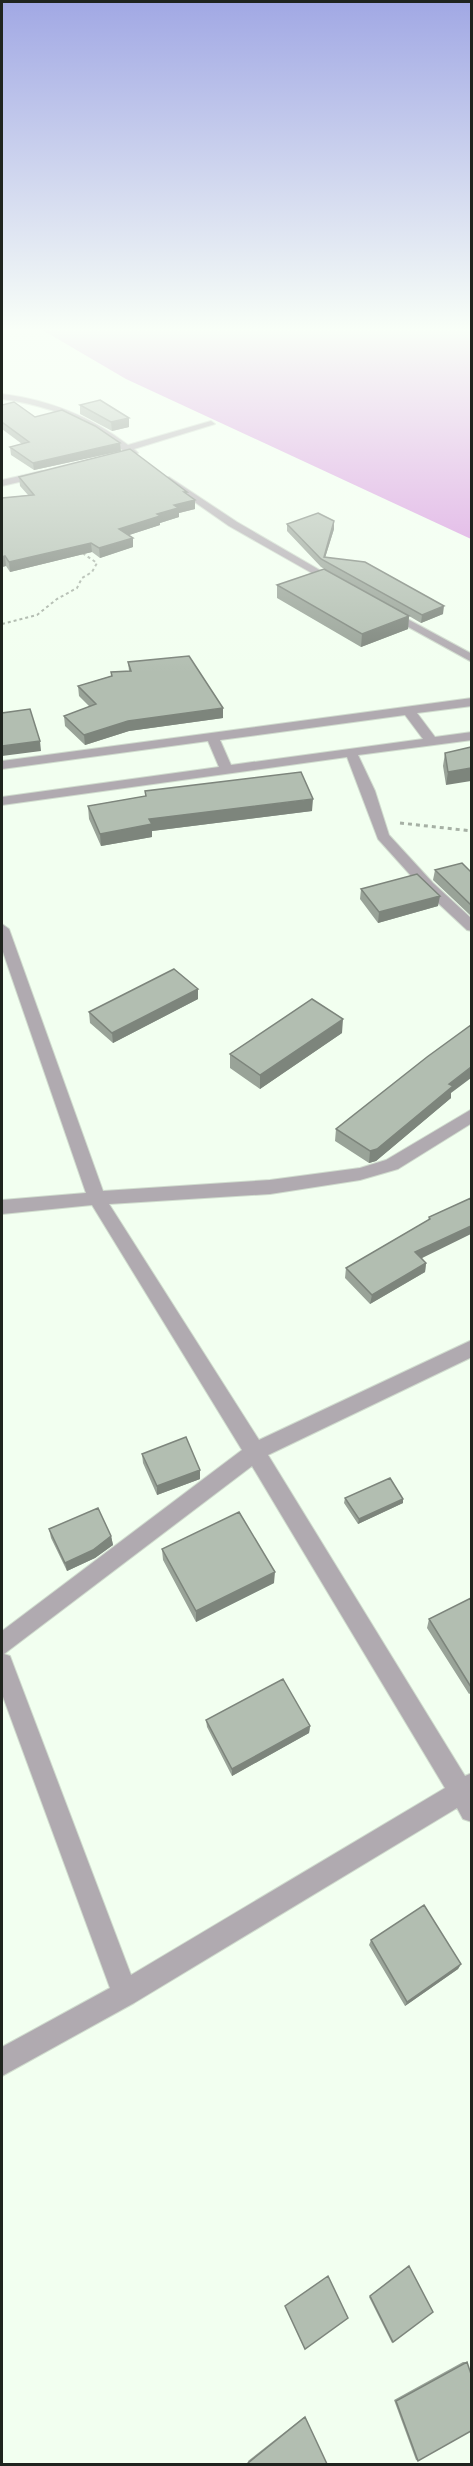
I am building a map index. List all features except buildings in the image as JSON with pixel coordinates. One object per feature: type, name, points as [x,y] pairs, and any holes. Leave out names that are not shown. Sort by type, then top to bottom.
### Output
[{"type":"street","points":[[118,443],[131,454],[160,443]]},
{"type":"street","points":[[2,483],[56,470]]},
{"type":"street","points":[[157,471],[233,524],[345,588]]},
{"type":"street","points":[[376,605],[471,659]]},
{"type":"street","points":[[2,765],[471,702]]},
{"type":"street","points":[[408,710],[432,742]]},
{"type":"street","points":[[2,801],[471,736]]},
{"type":"street","points":[[213,738],[227,771]]},
{"type":"street","points":[[351,753],[368,791],[383,836],[428,886],[471,927]]},
{"type":"street","points":[[2,929],[96,1197],[468,1796],[125,1994],[2,2061]]},
{"type":"street","points":[[2,1206],[96,1197],[270,1187],[360,1174],[392,1166],[471,1115]]},
{"type":"street","points":[[2,1644],[255,1452],[471,1348]]},
{"type":"street","points":[[2,1664],[125,1994]]},
{"type":"path","points":[[2,624],[37,615],[57,599],[77,588],[82,578],[92,572],[97,562],[77,549]]},
{"type":"path","points":[[378,822],[471,831]]},
{"type":"shaded area","points":[[264,443],[471,443],[471,539]]}]
